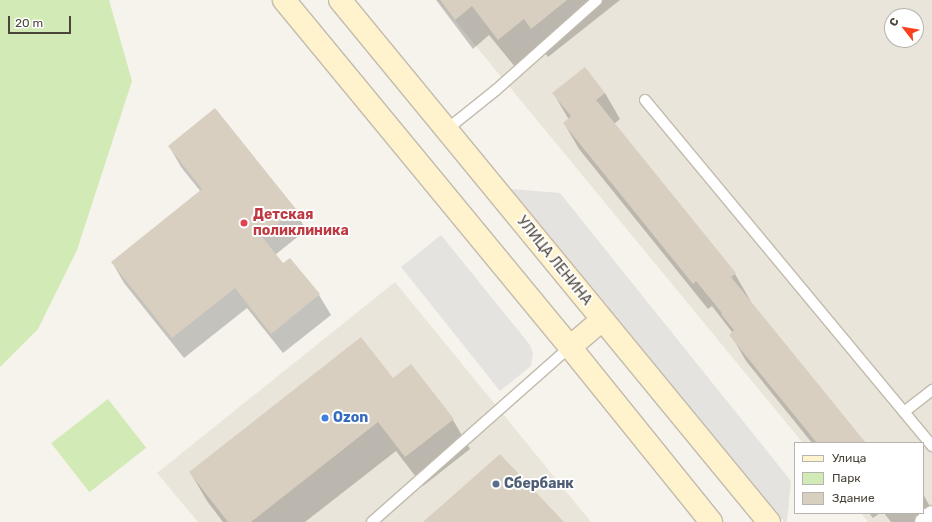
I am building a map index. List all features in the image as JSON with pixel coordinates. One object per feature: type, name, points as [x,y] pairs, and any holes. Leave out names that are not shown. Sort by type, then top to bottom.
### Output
[{"type":"main road","points":[[284,0],[570,347],[711,522]]},
{"type":"main road","name":"УЛИЦА ЛЕНИНА","points":[[340,0],[769,522]]},
{"type":"main road","points":[[570,347],[602,320]]},
{"type":"street","points":[[924,522],[932,516]]},
{"type":"lane","points":[[446,130],[496,90],[597,0]]},
{"type":"lane","points":[[645,100],[932,446]]},
{"type":"lane","points":[[372,522],[570,347]]},
{"type":"lane","points":[[904,412],[932,390]]},
{"type":"shaded area","points":[[438,0],[932,0],[932,522],[868,522],[862,514],[924,514],[924,442],[802,442]]},
{"type":"shaded area","points":[[511,189],[560,193],[791,481],[787,522],[784,522]]},
{"type":"shaded area","points":[[441,235],[530,345],[533,353],[531,366],[500,391],[401,267]]},
{"type":"shaded area","points":[[395,282],[591,522],[198,522],[157,473]]},
{"type":"green space","points":[[0,0],[109,0],[132,81],[77,250],[38,329],[0,367]]},
{"type":"green space","points":[[108,399],[146,448],[89,492],[51,443]]},
{"type":"building","points":[[440,0],[567,0],[531,29],[524,19],[498,40],[472,6],[455,20]]},
{"type":"building","points":[[585,67],[605,93],[596,100],[736,273],[731,277],[865,442],[816,442],[729,335],[734,330],[721,314],[722,313],[696,281],[693,284],[563,123],[571,116],[552,93]]},
{"type":"building","points":[[215,108],[296,209],[262,237],[283,263],[290,258],[320,294],[271,334],[235,288],[172,338],[111,262],[202,189],[168,146]]},
{"type":"building","points":[[361,337],[393,378],[411,364],[454,419],[405,457],[378,422],[251,522],[228,522],[189,472]]},
{"type":"building","points":[[500,454],[564,522],[423,522]]},
{"type":"place","name":"Детская поликлиника","points":[[244,223]]},
{"type":"place","name":"Ozon","points":[[325,418]]},
{"type":"place","name":"Сбербанк","points":[[496,484]]}]
